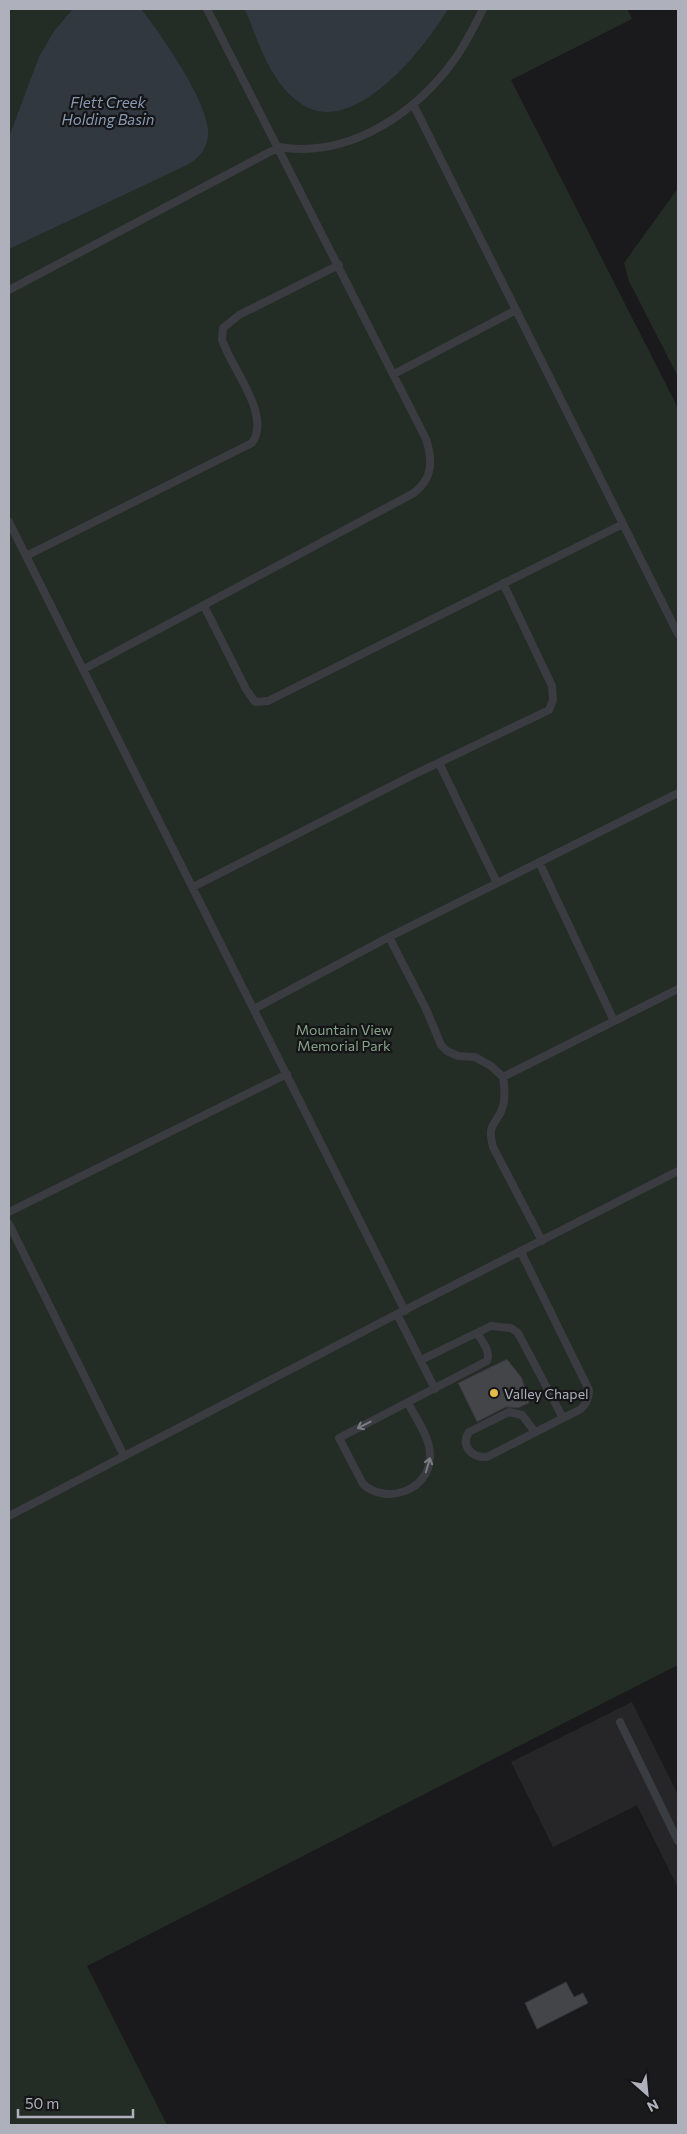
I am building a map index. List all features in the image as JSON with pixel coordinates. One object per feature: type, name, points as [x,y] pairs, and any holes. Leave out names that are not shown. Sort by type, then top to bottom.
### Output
[{"type":"lane","points":[[84,669],[398,503],[421,488],[430,472],[430,452],[426,439],[279,147],[207,9]]},
{"type":"lane","points":[[9,290],[279,147],[304,150],[333,146],[377,128],[413,104],[439,78],[457,55],[483,9]]},
{"type":"lane","points":[[413,104],[678,634]]},
{"type":"lane","points":[[26,556],[252,443],[258,432],[256,416],[250,397],[222,340],[223,328],[239,316],[339,266]]},
{"type":"lane","points":[[394,374],[516,310]]},
{"type":"lane","points":[[9,522],[287,1074],[401,1312],[435,1388]]},
{"type":"lane","points":[[204,606],[254,702],[268,701],[623,524]]},
{"type":"lane","points":[[194,887],[439,763],[549,710],[553,700],[552,686],[503,583]]},
{"type":"lane","points":[[439,763],[497,883]]},
{"type":"lane","points":[[254,1009],[389,937],[678,792]]},
{"type":"lane","points":[[538,862],[614,1020]]},
{"type":"lane","points":[[389,937],[426,1010],[441,1045],[446,1051],[458,1056],[475,1057],[491,1066],[503,1077],[504,1106],[492,1126],[490,1135],[493,1147],[542,1241]]},
{"type":"lane","points":[[503,1077],[678,988]]},
{"type":"lane","points":[[9,1212],[287,1074]]},
{"type":"lane","points":[[9,1516],[401,1312],[678,1172]]},
{"type":"lane","points":[[9,1224],[124,1456]]},
{"type":"lane","points":[[521,1252],[589,1390],[587,1403],[581,1409],[487,1457],[479,1458],[473,1455],[466,1444],[465,1438],[469,1432],[509,1412],[522,1415],[535,1432]]},
{"type":"lane","points":[[422,1360],[491,1326],[511,1328],[518,1333],[563,1418]]},
{"type":"lane","points":[[408,1403],[429,1448],[429,1466],[421,1480],[410,1489],[392,1495],[383,1495],[368,1489],[363,1484],[339,1438],[487,1361],[489,1356],[478,1333]]},
{"type":"lane","points":[[620,1722],[678,1841]]},
{"type":"shaded area","points":[[632,1702],[678,1795],[678,1888],[637,1805],[553,1847],[511,1762]]},
{"type":"green space","name":"Mountain View Memorial Park","points":[[9,9],[627,9],[632,19],[511,80],[678,408],[678,1665],[87,1966],[167,2125],[9,2125]]},
{"type":"green space","points":[[678,188],[678,377],[629,281],[624,263]]},
{"type":"water","name":"Flett Creek Holding Basin","points":[[73,9],[141,9],[181,67],[200,102],[208,130],[207,141],[200,155],[187,165],[9,249],[9,137],[39,57],[54,31]]},
{"type":"water","points":[[245,9],[448,9],[405,66],[385,85],[364,100],[342,110],[320,111],[300,103],[281,84],[266,60]]},
{"type":"building","name":"Valley Chapel","points":[[507,1359],[522,1378],[529,1403],[518,1408],[506,1407],[477,1422],[458,1383]]},
{"type":"building","points":[[566,1982],[574,1997],[583,1993],[588,2003],[537,2029],[525,2003]]},
{"type":"place","name":"Valley Chapel","points":[[494,1393]]}]
